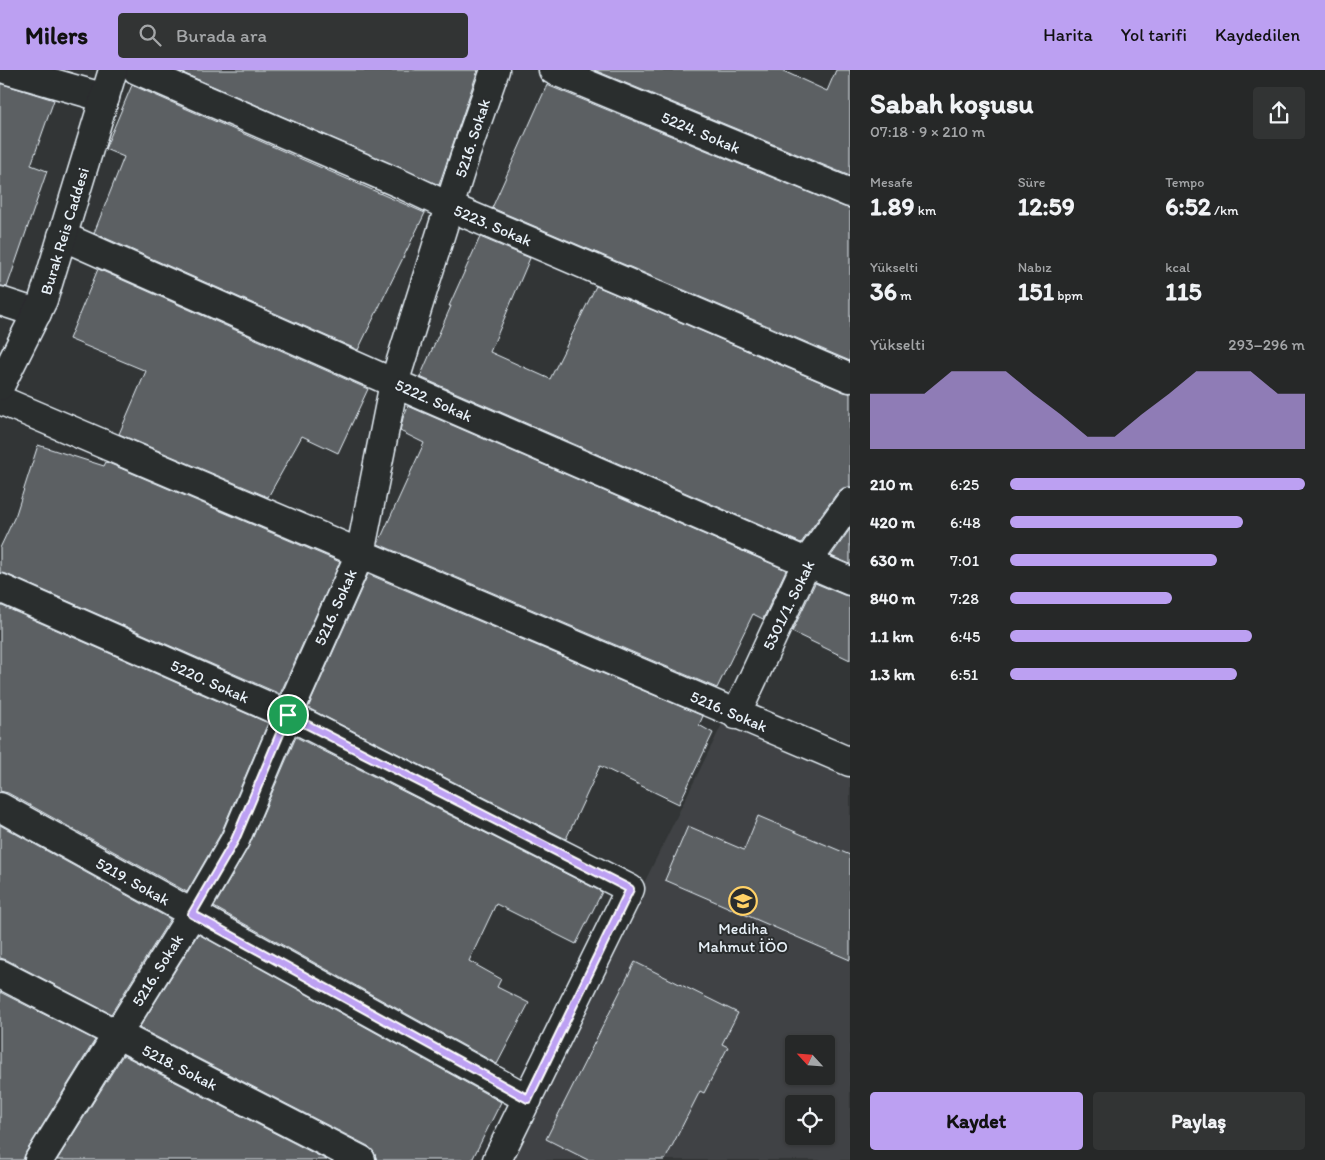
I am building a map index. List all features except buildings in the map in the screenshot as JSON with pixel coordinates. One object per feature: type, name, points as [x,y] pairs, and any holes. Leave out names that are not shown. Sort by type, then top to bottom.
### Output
[{"type":"street","points":[[8,70],[105,98]]},
{"type":"street","name":"Burak Reis Caddesi","points":[[0,386],[43,300],[113,70]]},
{"type":"street","name":"5223. Sokak","points":[[137,70],[450,207],[850,378]]},
{"type":"street","name":"5216. Sokak","points":[[39,1160],[192,914],[235,840],[360,554],[394,383],[495,70]]},
{"type":"street","name":"5224. Sokak","points":[[553,70],[850,193]]},
{"type":"street","name":"5222. Sokak","points":[[62,236],[394,383],[807,562]]},
{"type":"street","points":[[0,301],[36,313]]},
{"type":"street","name":"5216. Sokak","points":[[0,400],[850,762]]},
{"type":"street","name":"5301/1. Sokak","points":[[736,715],[807,562],[850,502]]},
{"type":"street","points":[[807,562],[850,581]]},
{"type":"street","name":"5220. Sokak","points":[[0,588],[288,715],[630,889],[528,1099]]},
{"type":"street","name":"5219. Sokak","points":[[0,808],[528,1099]]},
{"type":"street","name":"5218. Sokak","points":[[0,974],[360,1160]]},
{"type":"street","points":[[497,1160],[528,1099]]},
{"type":"shaded area","name":"Mediha Mahmut İÖO","points":[[731,706],[850,759],[850,1160],[508,1160]]},
{"type":"place","name":"Mediha Mahmut İÖO","points":[[743,901]]},
{"type":"route","points":[[288,715],[630,889],[528,1099],[192,914],[235,840],[288,715]]}]
